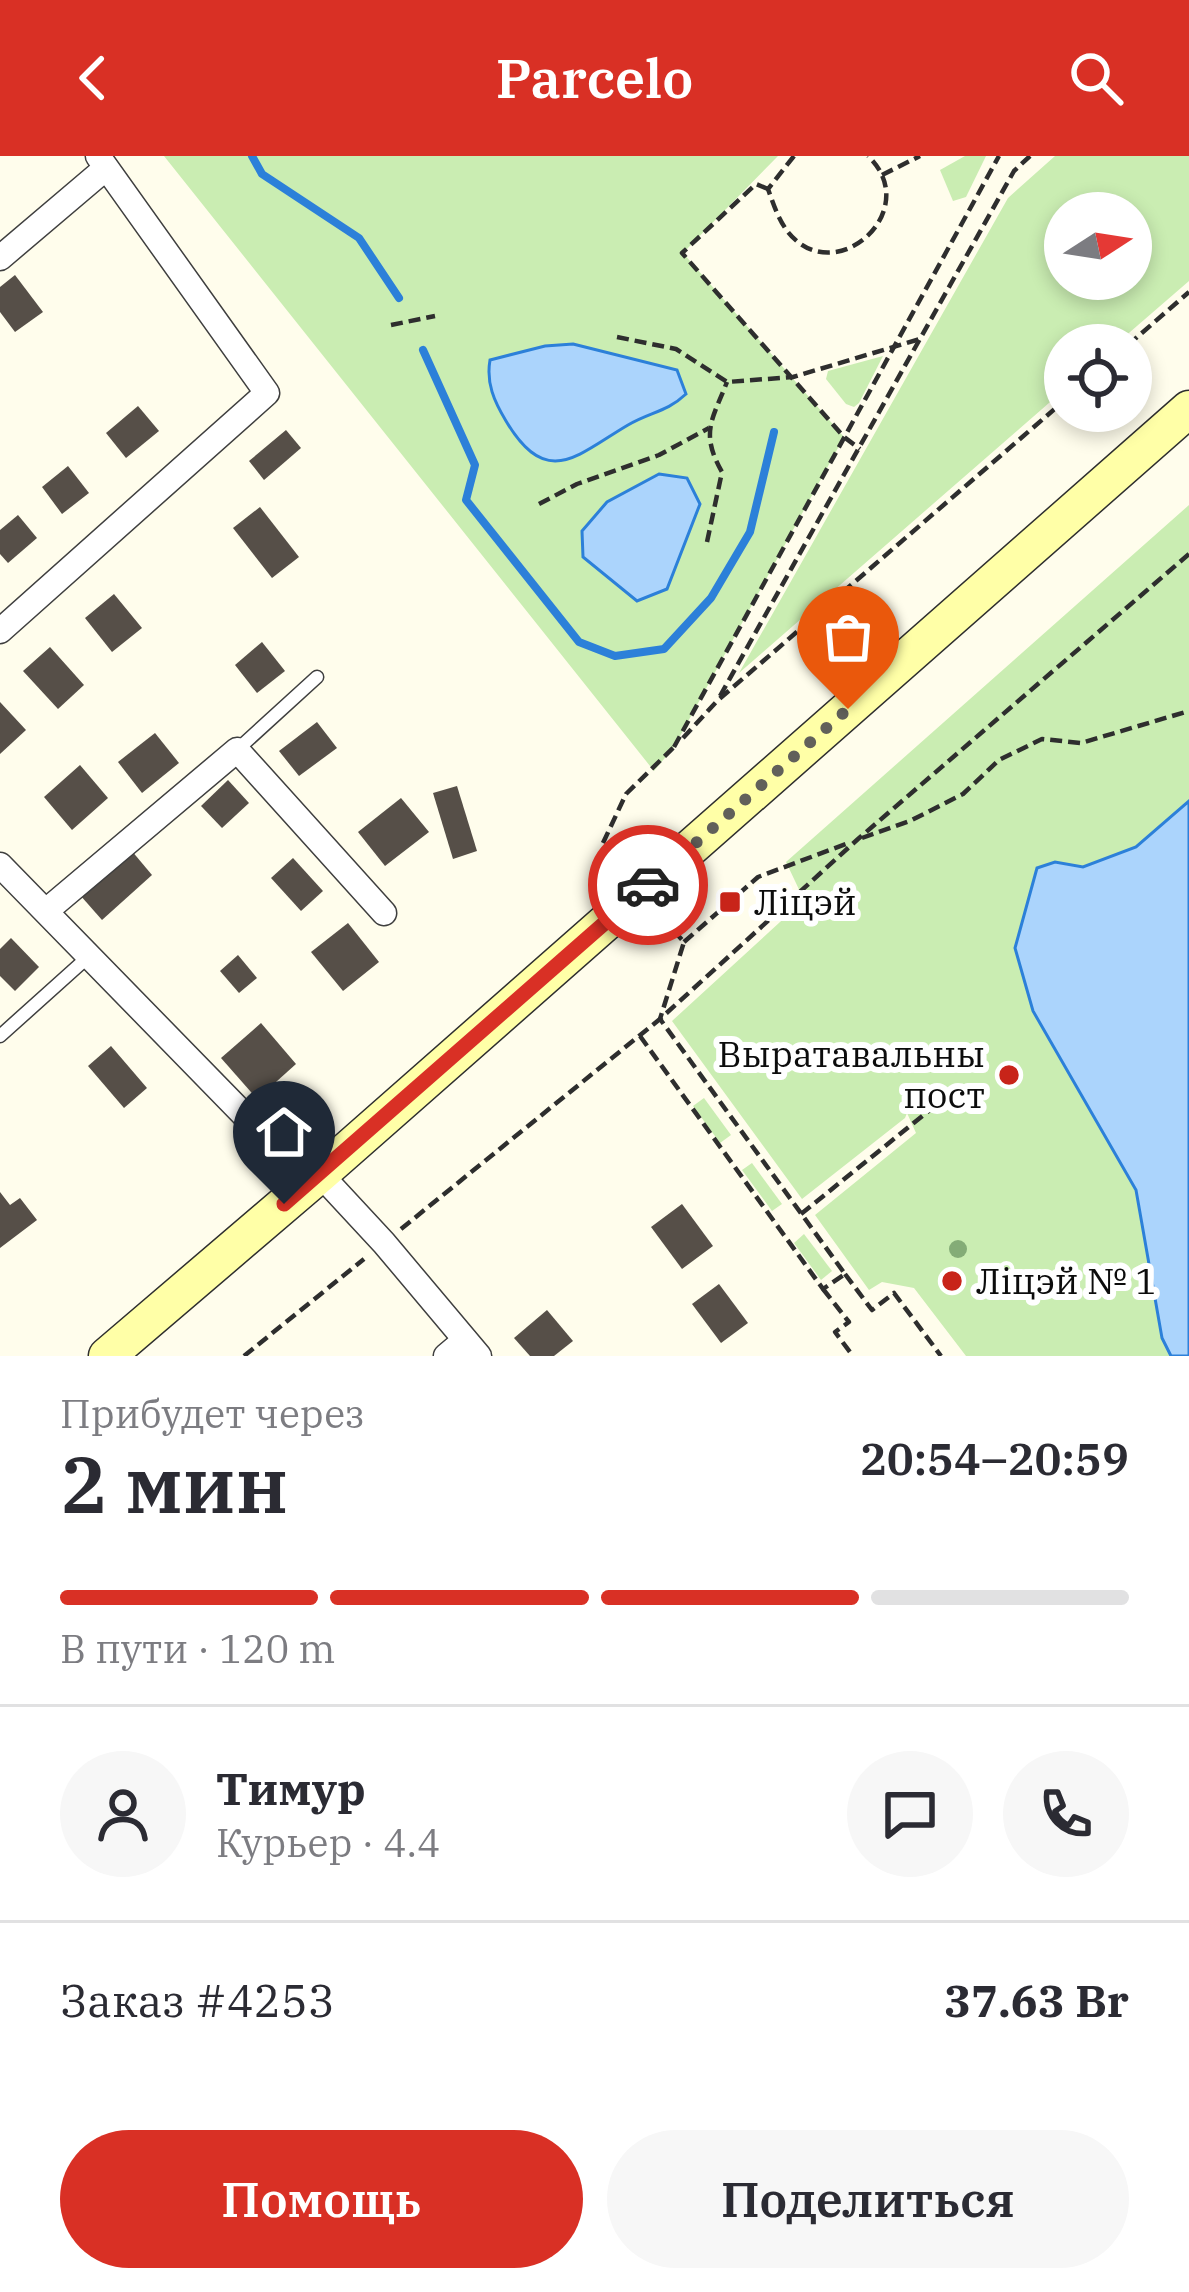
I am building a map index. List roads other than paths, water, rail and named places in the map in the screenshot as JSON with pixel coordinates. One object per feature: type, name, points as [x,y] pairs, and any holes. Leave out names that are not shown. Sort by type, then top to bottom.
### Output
[{"type":"main road","points":[[106,1356],[320,1174],[1189,409]]},
{"type":"street","points":[[0,257],[102,162],[266,393],[0,632]]},
{"type":"street","points":[[46,911],[237,750],[384,913]]},
{"type":"street","points":[[0,865],[250,1121]]},
{"type":"street","points":[[320,1174],[384,1243],[463,1351]]},
{"type":"lane","points":[[237,750],[317,677]]},
{"type":"lane","points":[[0,1036],[88,957]]},
{"type":"water","points":[[573,344],[677,370],[686,394],[578,455],[549,460],[535,455],[498,406],[490,384],[490,360]]},
{"type":"water","points":[[659,474],[687,478],[700,504],[667,589],[637,601],[583,557],[582,531],[607,502]]},
{"type":"water","points":[[1189,801],[1189,1356],[1171,1356],[1162,1338],[1136,1190],[1033,1011],[1015,948],[1037,868],[1055,862],[1083,867],[1136,847]]},
{"type":"waterway","points":[[252,156],[262,174],[359,238],[399,298]]},
{"type":"waterway","points":[[423,350],[475,465],[466,500],[579,642],[615,656],[664,649],[711,598],[750,532],[774,432]]},
{"type":"place","name":"Ліцэй","points":[[730,902]]},
{"type":"place","name":"Выратавальны пост","points":[[1009,1075]]},
{"type":"place","name":"Ліцэй № 1","points":[[952,1281]]}]
